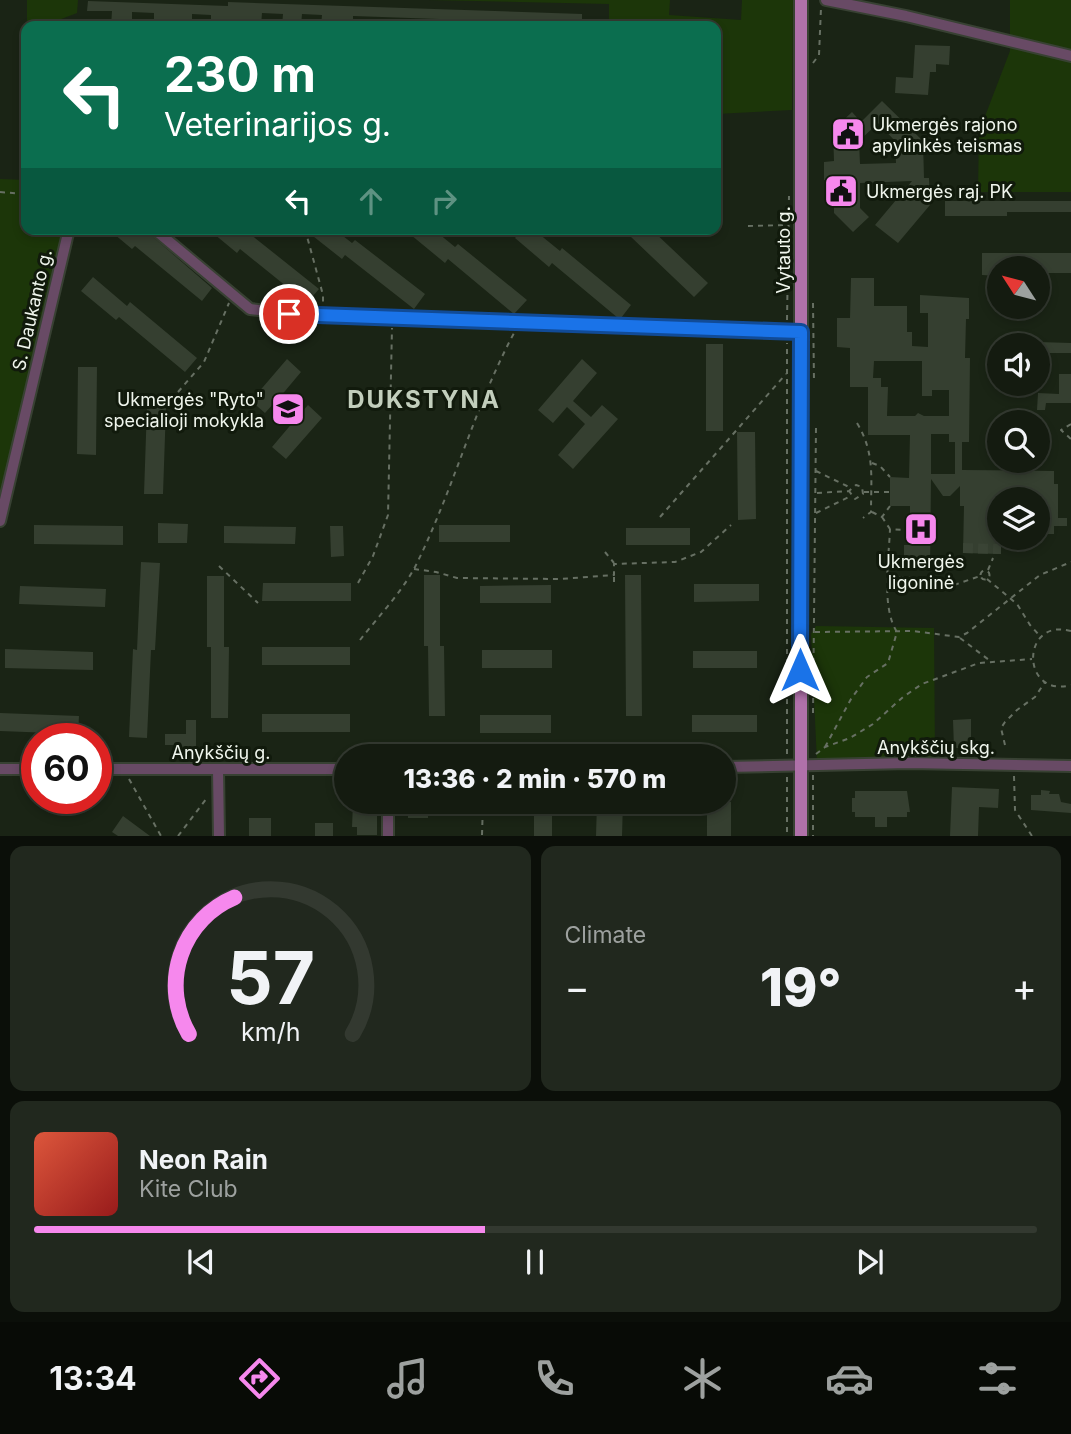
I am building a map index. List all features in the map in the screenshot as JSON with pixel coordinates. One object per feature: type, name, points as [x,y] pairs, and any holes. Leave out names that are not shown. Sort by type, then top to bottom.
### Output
[{"type":"main road","name":"Vytauto g.","points":[[801,0],[794,332],[800,493],[801,835]]},
{"type":"street","points":[[824,0],[906,16],[1071,56]]},
{"type":"street","name":"S. Daukanto g.","points":[[0,521],[68,235]]},
{"type":"street","points":[[161,235],[250,309],[392,318],[794,332]]},
{"type":"street","name":"Anykščių skg.","points":[[800,767],[909,763],[1071,766]]},
{"type":"street","points":[[736,767],[800,767]]},
{"type":"street","points":[[0,769],[21,769]]},
{"type":"street","points":[[218,769],[219,835]]},
{"type":"street","name":"Anykščių g.","points":[[112,770],[334,769]]},
{"type":"street","points":[[388,814],[388,835]]},
{"type":"path","points":[[813,63],[819,55],[824,0]]},
{"type":"path","points":[[0,192],[21,194]]},
{"type":"path","points":[[789,192],[794,332],[788,372],[800,767],[813,835]]},
{"type":"path","points":[[748,226],[789,225]]},
{"type":"path","points":[[307,235],[323,295],[323,315]]},
{"type":"path","points":[[178,392],[204,362],[225,307],[234,297]]},
{"type":"path","points":[[813,300],[814,382]]},
{"type":"path","points":[[358,583],[373,556],[388,515],[392,318]]},
{"type":"path","points":[[360,640],[414,569],[492,380],[520,323]]},
{"type":"path","points":[[660,517],[788,372]]},
{"type":"path","points":[[857,423],[867,441],[871,462],[871,512]]},
{"type":"path","points":[[1071,424],[1060,430],[1071,439]]},
{"type":"path","points":[[813,716],[816,427]]},
{"type":"path","points":[[871,462],[880,466],[890,477]]},
{"type":"path","points":[[816,470],[850,490]]},
{"type":"path","points":[[800,493],[850,490],[859,485],[863,492]]},
{"type":"path","points":[[850,490],[850,496]]},
{"type":"path","points":[[863,492],[890,492]]},
{"type":"path","points":[[815,514],[850,496],[859,499],[863,492]]},
{"type":"path","points":[[882,517],[890,506]]},
{"type":"path","points":[[825,747],[851,699],[867,677],[888,663],[897,632],[891,622],[888,577],[890,529],[882,517],[871,512]]},
{"type":"path","points":[[863,518],[871,512]]},
{"type":"path","points":[[614,564],[675,562],[701,552],[731,524]]},
{"type":"path","points":[[890,529],[903,530]]},
{"type":"path","points":[[605,552],[614,564],[614,582]]},
{"type":"path","points":[[987,579],[987,571],[993,558]]},
{"type":"path","points":[[959,637],[1040,575],[1071,562]]},
{"type":"path","points":[[219,566],[258,603]]},
{"type":"path","points":[[414,569],[457,578],[560,579],[614,575]]},
{"type":"path","points":[[954,585],[987,571]]},
{"type":"path","points":[[980,576],[1011,598],[1040,637]]},
{"type":"path","points":[[888,577],[917,578]]},
{"type":"path","points":[[1071,631],[1058,629],[1040,637],[1032,659],[1037,674],[1045,682],[1054,686],[1071,685]]},
{"type":"path","points":[[814,632],[939,633],[959,637],[991,661]]},
{"type":"path","points":[[813,743],[813,757],[825,747],[850,738],[873,724],[922,684],[991,661],[1032,659]]},
{"type":"path","points":[[1005,745],[1001,728],[1004,722],[1035,697],[1045,682]]},
{"type":"path","points":[[1012,765],[1016,786],[1014,810],[1032,835]]},
{"type":"path","points":[[787,835],[800,767]]},
{"type":"path","points":[[128,770],[128,778],[161,835]]},
{"type":"path","points":[[178,835],[211,792],[212,784],[218,784]]},
{"type":"path","points":[[482,835],[483,814]]},
{"type":"green space","points":[[27,0],[78,0],[77,13],[56,21],[27,21]]},
{"type":"green space","points":[[428,0],[670,0],[669,15],[741,20],[742,0],[793,0],[792,110],[721,114],[721,21],[609,21],[609,4]]},
{"type":"green space","points":[[1010,0],[1071,0],[1071,192],[978,192],[979,132],[1010,51]]},
{"type":"green space","points":[[0,179],[21,180],[21,235],[68,235],[0,521]]},
{"type":"green space","points":[[816,626],[934,628],[935,760],[817,762],[811,634]]},
{"type":"building","points":[[88,1],[228,6],[228,2],[582,14],[582,21],[353,16],[353,21],[321,21],[322,15],[302,14],[301,21],[282,21],[283,14],[262,13],[261,21],[211,21],[211,15],[192,14],[192,21],[154,21],[154,13],[132,12],[132,21],[111,21],[112,11],[87,11]]},
{"type":"building","points":[[915,45],[950,46],[949,65],[936,64],[936,72],[930,72],[928,95],[895,93],[896,77],[913,78]]},
{"type":"building","points":[[882,101],[923,141],[924,178],[929,178],[930,205],[898,243],[875,225],[912,181],[860,183],[860,208],[869,217],[853,232],[834,213],[834,180],[824,180],[824,162],[834,161],[833,130],[852,112],[861,122]],"holes":[[[878,123],[895,141],[896,163],[860,164],[859,141]]]},
{"type":"building","points":[[945,201],[1071,201],[1071,212],[945,216]]},
{"type":"building","points":[[115,235],[151,235],[212,288],[202,301],[135,246],[132,249]]},
{"type":"building","points":[[215,235],[251,235],[319,289],[307,303],[240,249],[237,253]]},
{"type":"building","points":[[312,235],[342,235],[352,243],[355,240],[425,294],[414,309],[345,255],[342,259]]},
{"type":"building","points":[[411,235],[440,235],[455,247],[458,244],[527,300],[514,314],[448,259],[445,263]]},
{"type":"building","points":[[518,235],[540,235],[560,251],[562,248],[631,305],[621,318],[618,318],[552,263],[549,267],[515,238]]},
{"type":"building","points":[[657,235],[708,283],[694,297],[630,236]]},
{"type":"building","points":[[982,253],[1071,253],[1071,273],[1050,273],[1050,256],[987,256],[987,275],[982,275]]},
{"type":"building","points":[[93,277],[127,306],[130,302],[197,358],[185,372],[119,317],[116,320],[81,291]]},
{"type":"building","points":[[851,278],[874,278],[874,306],[907,306],[907,332],[912,332],[912,346],[928,347],[928,313],[920,313],[920,295],[969,298],[965,358],[970,358],[969,442],[962,442],[962,470],[987,470],[987,473],[1054,471],[1054,484],[1058,484],[1058,518],[1067,518],[1067,526],[1054,526],[1054,534],[1050,534],[1050,487],[987,487],[987,550],[1001,550],[1001,554],[963,553],[964,506],[960,506],[960,486],[950,496],[943,496],[931,479],[930,570],[904,570],[904,545],[910,545],[910,506],[890,506],[890,477],[909,478],[910,435],[868,435],[868,387],[850,387],[850,348],[837,347],[837,318],[850,318]],"holes":[[[874,361],[922,361],[922,396],[932,396],[932,390],[949,390],[949,416],[924,416],[918,413],[915,416],[887,416],[888,387],[881,387],[881,378],[873,378]],[[931,434],[949,434],[949,442],[955,442],[955,474],[931,474]]]},
{"type":"building","points":[[1050,342],[1071,343],[1071,353],[1050,353]]},
{"type":"building","points":[[706,344],[723,344],[723,431],[706,431]]},
{"type":"building","name":"Ukmergės \"Ryto\" specialioji mokykla","points":[[287,359],[301,372],[280,397],[300,414],[308,405],[322,418],[286,459],[272,447],[294,421],[274,403],[265,413],[251,401]]},
{"type":"building","points":[[582,359],[597,373],[573,401],[591,417],[602,405],[618,419],[573,469],[558,455],[585,424],[567,407],[553,423],[538,410]]},
{"type":"building","points":[[78,367],[97,367],[96,455],[77,454]]},
{"type":"building","points":[[1059,374],[1071,374],[1071,403],[1046,403],[1045,410],[1037,410],[1038,396],[1059,394]]},
{"type":"building","points":[[147,406],[166,407],[163,494],[144,494]]},
{"type":"building","points":[[737,432],[755,432],[756,519],[738,520]]},
{"type":"building","points":[[158,523],[188,524],[187,543],[158,543]]},
{"type":"building","points":[[34,525],[123,526],[123,545],[34,544]]},
{"type":"building","points":[[439,525],[510,525],[510,542],[439,542]]},
{"type":"building","points":[[224,526],[296,527],[295,544],[224,543]]},
{"type":"building","points":[[330,526],[343,526],[344,556],[331,557]]},
{"type":"building","points":[[626,528],[690,528],[690,545],[626,545]]},
{"type":"building","points":[[141,562],[160,563],[155,650],[151,650],[147,738],[129,737]]},
{"type":"building","points":[[424,575],[440,575],[440,646],[444,646],[445,716],[429,716],[428,646],[424,646]]},
{"type":"building","points":[[625,575],[641,575],[642,716],[626,716]]},
{"type":"building","points":[[207,576],[224,576],[224,647],[229,647],[228,718],[211,718]]},
{"type":"building","points":[[263,583],[351,583],[351,601],[262,601]]},
{"type":"building","points":[[694,584],[759,584],[759,601],[694,602]]},
{"type":"building","points":[[551,585],[551,603],[480,603],[480,586]]},
{"type":"building","points":[[20,586],[106,589],[105,607],[19,604]]},
{"type":"building","points":[[262,647],[350,647],[350,665],[262,665]]},
{"type":"building","points":[[5,649],[93,652],[93,670],[5,668]]},
{"type":"building","points":[[482,650],[552,650],[552,668],[482,668]]},
{"type":"building","points":[[693,651],[757,651],[757,668],[693,668]]},
{"type":"building","points":[[0,713],[79,716],[79,723],[21,723],[21,732],[0,731]]},
{"type":"building","points":[[262,714],[350,714],[350,732],[262,732]]},
{"type":"building","points":[[480,715],[551,715],[551,733],[480,733]]},
{"type":"building","points":[[692,715],[757,715],[757,732],[692,732]]},
{"type":"building","points":[[971,719],[971,748],[954,748],[953,720]]},
{"type":"building","points":[[186,720],[196,720],[196,755],[177,755],[177,745],[165,745],[165,734],[186,734]]},
{"type":"building","points":[[952,787],[999,789],[998,808],[979,807],[978,836],[950,836]]},
{"type":"building","points":[[1041,790],[1050,791],[1049,794],[1059,794],[1061,802],[1071,804],[1071,813],[1031,810],[1031,795],[1041,795]]},
{"type":"building","points":[[855,791],[907,791],[910,812],[907,812],[907,817],[887,817],[887,827],[875,827],[875,817],[855,817],[855,812],[852,812]]},
{"type":"building","points":[[353,814],[377,815],[377,835],[357,835],[357,827],[352,827]]},
{"type":"building","points":[[408,814],[428,814],[428,818],[408,818]]},
{"type":"building","points":[[534,814],[568,814],[552,815],[552,836],[534,836]]},
{"type":"building","points":[[597,814],[623,814],[622,836],[596,836]]},
{"type":"building","points":[[707,814],[731,814],[731,836],[707,836]]},
{"type":"building","points":[[123,816],[150,836],[118,836],[112,832]]},
{"type":"building","points":[[249,818],[271,818],[271,836],[249,836]]},
{"type":"building","points":[[315,823],[333,823],[333,836],[315,836]]},
{"type":"tunnel","points":[[963,548],[987,549]]},
{"type":"place","name":"Ukmergės rajono apylinkės teismas","points":[[848,134]]},
{"type":"place","name":"Ukmergės raj. PK","points":[[841,191]]},
{"type":"place","name":"Ukmergės \"Ryto\" specialioji mokykla","points":[[288,409]]},
{"type":"place","name":"Ukmergės ligoninė","points":[[921,529]]},
{"type":"district","name":"DUKSTYNA","points":[[424,399]]},
{"type":"route","points":[[289,314],[801,332],[800,670]]}]
